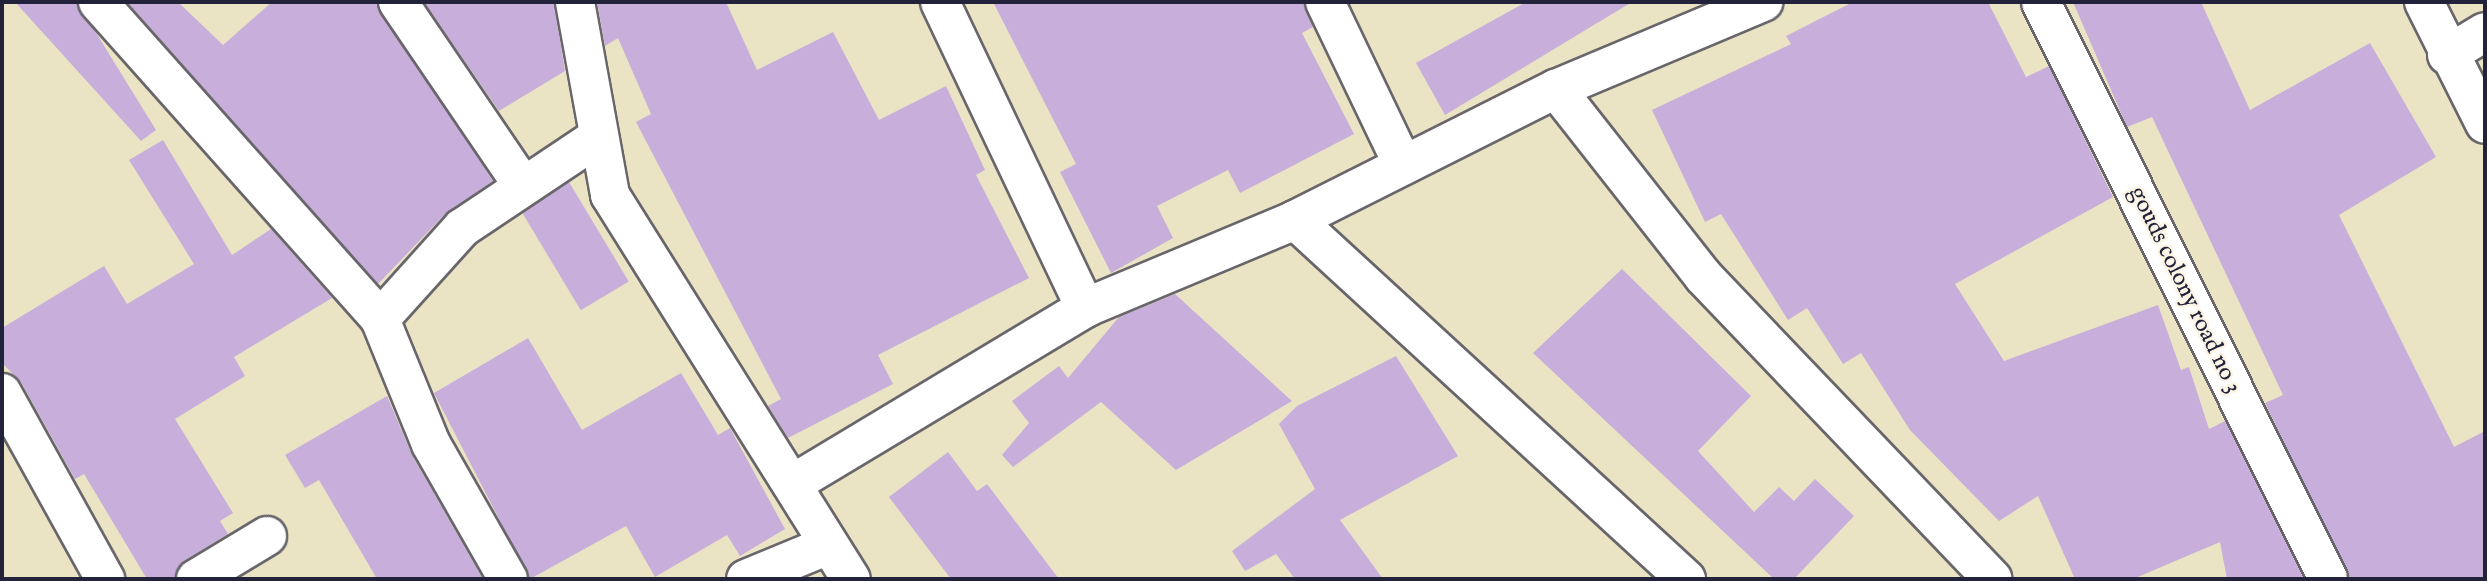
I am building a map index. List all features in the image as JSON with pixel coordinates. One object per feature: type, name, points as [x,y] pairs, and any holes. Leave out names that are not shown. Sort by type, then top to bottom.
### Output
[{"type":"street","points":[[98,2],[380,319],[431,444],[508,579]]},
{"type":"street","points":[[398,2],[523,186]]},
{"type":"street","points":[[575,2],[595,139],[610,195],[794,483],[826,546],[851,579]]},
{"type":"street","points":[[940,2],[1085,308]]},
{"type":"street","points":[[1325,2],[1403,165]]},
{"type":"street","points":[[794,483],[1085,308],[1295,220],[1556,89],[1688,17],[1763,2]]},
{"type":"street","name":"gouds colony road no 3","points":[[2041,2],[2328,579]]},
{"type":"street","points":[[2424,2],[2447,55],[2485,124]]},
{"type":"street","points":[[2447,55],[2485,32]]},
{"type":"street","points":[[1556,89],[1703,276],[1993,579]]},
{"type":"street","points":[[380,319],[462,228],[595,139]]},
{"type":"street","points":[[1295,220],[1686,579]]},
{"type":"street","points":[[4,403],[106,579]]},
{"type":"street","points":[[196,579],[267,536]]},
{"type":"street","points":[[746,579],[826,546]]},
{"type":"building","points":[[15,2],[77,2],[156,130],[141,141]]},
{"type":"building","points":[[127,2],[178,2],[223,45],[272,2],[376,2],[493,181],[446,213],[378,284]]},
{"type":"building","points":[[424,2],[554,2],[565,71],[499,111]]},
{"type":"building","points":[[597,2],[726,2],[757,70],[833,32],[879,120],[946,86],[985,170],[976,175],[1029,278],[878,355],[893,384],[788,438],[768,406],[781,399],[636,122],[651,114],[618,38],[605,46]]},
{"type":"building","points":[[993,2],[1303,2],[1313,27],[1302,33],[1354,134],[1240,193],[1228,170],[1157,206],[1173,238],[1111,273],[1060,172],[1076,164]]},
{"type":"building","points":[[1526,2],[1632,2],[1445,115],[1416,63]]},
{"type":"building","points":[[1853,2],[1988,2],[2026,77],[2049,66],[2113,197],[1955,284],[2004,361],[2158,305],[2181,370],[2189,367],[2209,429],[2225,421],[2304,579],[2227,579],[2220,542],[2133,579],[2075,579],[2038,496],[1999,521],[1910,430],[1861,353],[1843,364],[1807,308],[1788,320],[1721,214],[1705,222],[1652,110],[1791,44],[1786,36]]},
{"type":"building","points":[[2073,2],[2201,2],[2250,110],[2370,43],[2436,157],[2339,215],[2454,447],[2485,431],[2485,579],[2350,579],[2265,403],[2283,395],[2152,117],[2127,127]]},
{"type":"building","points":[[163,140],[232,255],[271,229],[332,298],[234,357],[245,376],[175,419],[233,513],[220,521],[228,534],[184,561],[174,579],[147,579],[84,474],[75,479],[21,382],[2,363],[2,328],[104,266],[127,304],[194,264],[129,160]]},
{"type":"building","points":[[569,182],[629,281],[581,310],[521,211]]},
{"type":"building","points":[[1622,269],[1751,396],[1698,451],[1754,512],[1779,487],[1794,501],[1815,479],[1854,516],[1794,579],[1774,579],[1533,353]]},
{"type":"building","points":[[1175,294],[1292,401],[1176,470],[1101,402],[1013,467],[1002,455],[1029,423],[1012,401],[1059,366],[1068,378],[1119,317]]},
{"type":"building","points":[[528,338],[582,430],[681,373],[718,435],[730,428],[785,529],[740,556],[727,535],[655,577],[626,526],[530,579],[434,393]]},
{"type":"building","points":[[1396,356],[1458,456],[1340,520],[1383,579],[1295,579],[1276,554],[1245,571],[1232,551],[1315,489],[1279,424],[1297,406]]},
{"type":"building","points":[[387,396],[412,455],[483,579],[377,579],[319,480],[305,488],[285,455]]},
{"type":"building","points":[[948,452],[977,491],[987,484],[1059,579],[951,579],[889,497]]}]
